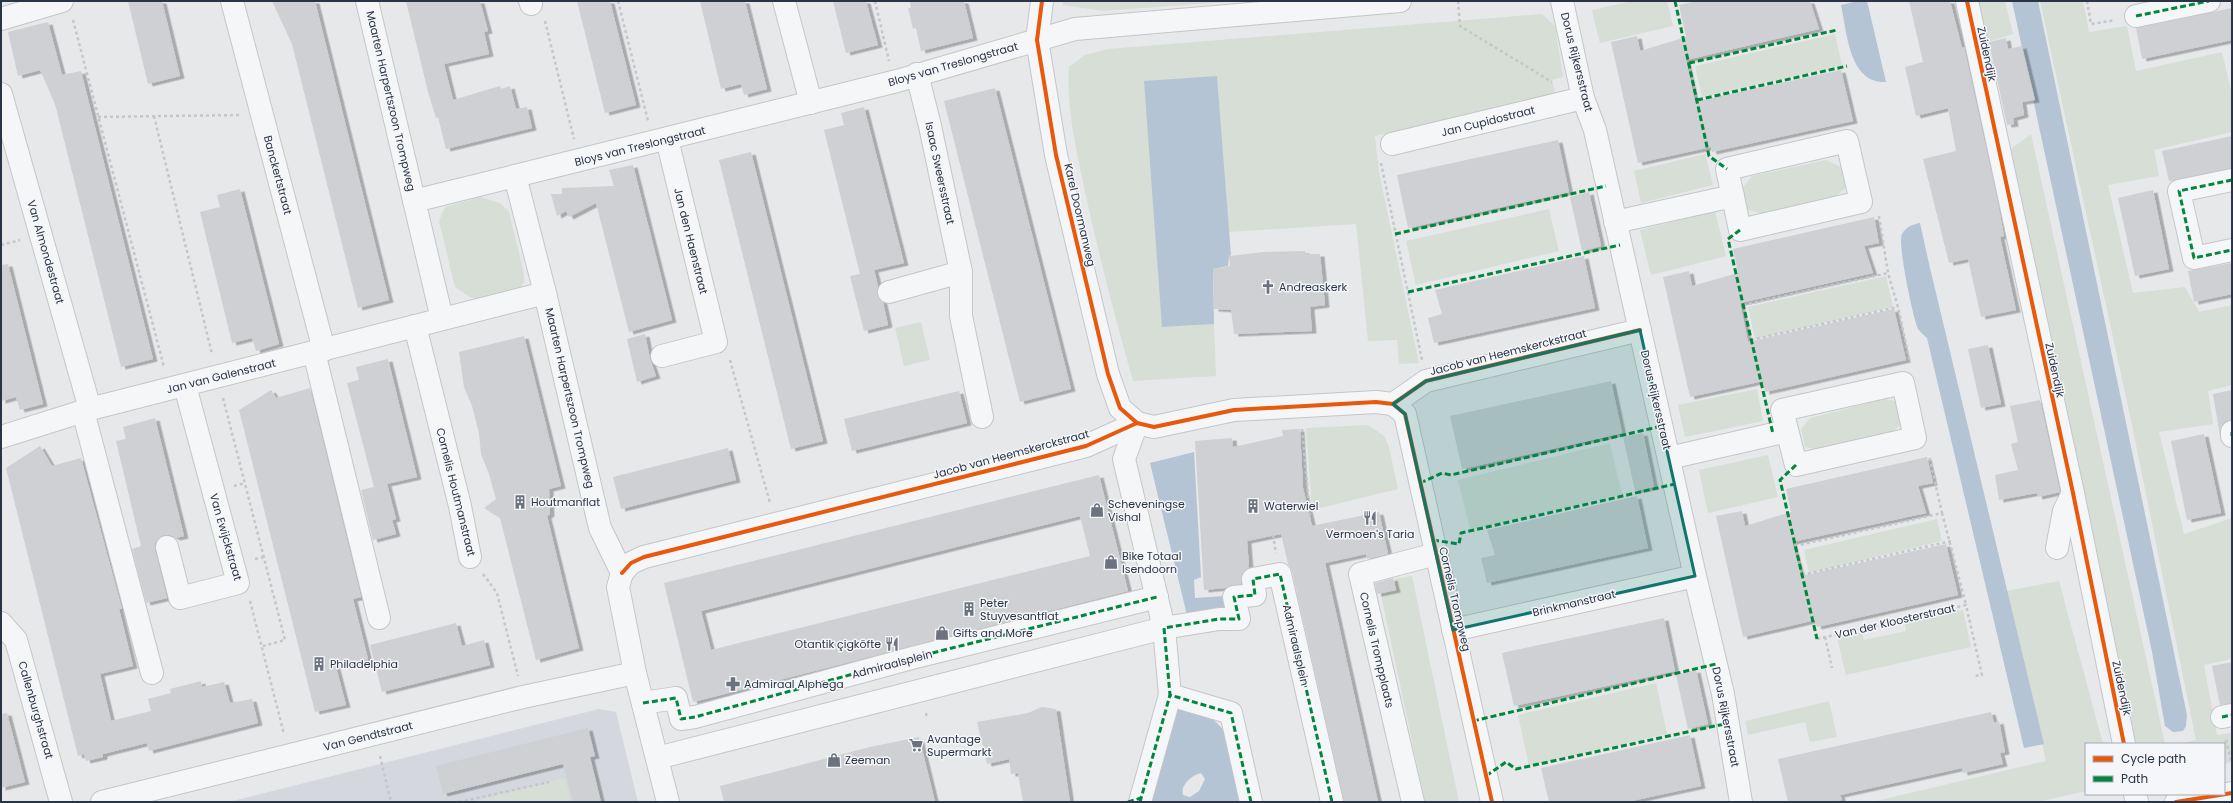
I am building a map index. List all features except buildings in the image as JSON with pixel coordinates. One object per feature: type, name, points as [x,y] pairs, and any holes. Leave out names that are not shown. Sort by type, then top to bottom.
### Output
[{"type":"street","name":"Banckertstraat","points":[[232,1],[262,115],[319,351],[379,618]]},
{"type":"street","name":"Maarten Harpertszoon Trompweg","points":[[367,1],[442,319],[545,293]]},
{"type":"street","points":[[784,1],[811,103]]},
{"type":"street","name":"Karel Doormanweg","points":[[1042,1],[1037,40],[1056,155],[1108,374],[1120,408],[1137,423]]},
{"type":"street","name":"Bloys van Treslongstraat","points":[[514,176],[660,141],[907,78],[1075,29],[1400,1]]},
{"type":"street","name":"Dorus Rijkersstraat","points":[[1562,1],[1583,98],[1595,130],[1729,723],[1736,801]]},
{"type":"street","name":"Zuidendijk","points":[[1967,1],[2073,493],[2124,743]]},
{"type":"street","points":[[2136,16],[2209,1]]},
{"type":"street","points":[[1,19],[67,9]]},
{"type":"street","name":"Isaac Sweersstraat","points":[[907,78],[930,126],[961,272],[961,316],[982,417]]},
{"type":"street","name":"Van Almondestraat","points":[[1,94],[86,410],[152,673]]},
{"type":"street","name":"Jan Cupidostraat","points":[[1392,144],[1583,98]]},
{"type":"street","name":"Jan den Haenstraat","points":[[660,141],[716,342]]},
{"type":"street","points":[[1848,141],[1861,202],[1740,230],[1732,196],[1727,169],[1848,141]]},
{"type":"street","name":"Maarten Harpertszoon Trompweg","points":[[414,202],[514,176],[545,293],[600,528],[622,573]]},
{"type":"street","points":[[2232,180],[2180,191],[2194,258],[2232,250]]},
{"type":"street","points":[[1615,222],[1732,196]]},
{"type":"street","points":[[889,292],[961,272]]},
{"type":"street","name":"Jan van Galenstraat","points":[[1,437],[86,410],[442,319]]},
{"type":"street","name":"Cornelis Houtmanstraat","points":[[415,326],[460,506],[470,557]]},
{"type":"street","name":"Jacob van Heemskerckstraat","points":[[1394,404],[1426,381],[1640,330]]},
{"type":"street","points":[[662,356],[716,342]]},
{"type":"street","points":[[1903,383],[1914,438],[1796,465],[1782,410],[1903,383]]},
{"type":"street","name":"Van Ewijckstraat","points":[[178,387],[238,584]]},
{"type":"street","points":[[1136,801],[1170,695],[1164,628],[1124,459],[1137,423],[1154,427],[1234,410],[1376,402],[1394,404]]},
{"type":"street","name":"Cornelis Trompweg","points":[[1394,404],[1405,414],[1492,802]]},
{"type":"street","name":"Jacob van Heemskerckstraat","points":[[622,573],[631,563],[644,557],[1086,446],[1137,423]]},
{"type":"street","points":[[1669,458],[1787,431]]},
{"type":"street","points":[[2057,548],[2064,511],[2073,493]]},
{"type":"street","points":[[167,547],[180,598],[238,584]]},
{"type":"street","name":"Cornelis Trompplaats","points":[[1413,802],[1360,574],[1436,554]]},
{"type":"street","points":[[622,573],[618,587],[635,673],[668,802]]},
{"type":"street","name":"Admiraalsplein","points":[[1164,628],[1219,619],[1239,619],[1234,597],[1255,595],[1253,578],[1280,574],[1332,802]]},
{"type":"street","name":"Brinkmanstraat","points":[[1453,630],[1695,576]]},
{"type":"street","name":"Admiraalsplein","points":[[643,702],[676,698],[681,719],[695,717],[912,658],[1157,597]]},
{"type":"street","points":[[657,758],[1164,628]]},
{"type":"street","name":"Callenburghstraat","points":[[3,629],[16,640],[61,802]]},
{"type":"street","name":"Van Gendtstraat","points":[[102,802],[523,697],[635,673]]},
{"type":"street","points":[[1170,695],[1231,713],[1251,802]]},
{"type":"street","points":[[2176,802],[2220,795]]},
{"type":"path","points":[[618,1],[660,141]]},
{"type":"path","points":[[875,1],[889,61],[907,78]]},
{"type":"path","points":[[1458,1],[1460,26],[1549,81],[1583,98]]},
{"type":"path","points":[[2087,1],[2091,24],[2136,16]]},
{"type":"path","points":[[530,3],[546,21],[579,161]]},
{"type":"path","points":[[67,9],[178,387]]},
{"type":"path","points":[[98,117],[262,115]]},
{"type":"path","points":[[1392,144],[1394,158],[1381,162],[1426,381]]},
{"type":"path","points":[[1861,202],[1880,217],[1888,273],[1898,307],[1913,374],[1903,383]]},
{"type":"path","points":[[1743,305],[1888,273]]},
{"type":"path","points":[[1751,340],[1898,307]]},
{"type":"path","points":[[716,342],[725,342],[768,492],[774,524]]},
{"type":"path","points":[[1300,407],[1310,516]]},
{"type":"path","points":[[1914,438],[1926,446],[1966,606]]},
{"type":"path","points":[[1796,546],[1942,513]]},
{"type":"path","points":[[1802,575],[1951,542]]},
{"type":"path","points":[[1825,638],[1832,668]]},
{"type":"path","points":[[375,734],[390,802]]},
{"type":"path","points":[[2226,738],[2232,764]]},
{"type":"path","points":[[459,802],[549,782]]},
{"type":"highlighted area","points":[[1640,330],[1695,576],[1453,630],[1405,414],[1393,404],[1426,381]]},
{"type":"shaded area","points":[[1063,1],[1241,1],[1103,11],[1063,5]]},
{"type":"shaded area","points":[[1633,1],[1667,1],[1673,26],[1600,43],[1592,10]]},
{"type":"shaded area","points":[[1976,1],[2005,1],[2013,34],[1985,43]]},
{"type":"shaded area","points":[[2040,1],[2083,1],[2089,32],[2127,26],[2136,71],[2222,52],[2232,95],[2232,132],[2154,150],[2159,176],[2108,185],[2133,293],[2185,287],[2199,312],[2232,305],[2232,385],[2208,391],[2213,424],[2159,432],[2184,534],[2232,518],[2232,659],[2204,665],[2217,735],[2232,733],[2232,762],[2225,764],[2225,743],[2182,743],[2196,740],[2132,425]]},
{"type":"shaded area","points":[[1542,14],[1555,26],[1563,77],[1552,80],[1556,96],[1375,136],[1379,172],[1419,363],[1399,364],[1397,340],[1368,341],[1356,224],[1229,232],[1217,76],[1162,327],[1214,324],[1216,376],[1133,381],[1113,309],[1089,211],[1072,127],[1068,82],[1069,67],[1085,55],[1108,49]]},
{"type":"shaded area","points":[[1835,34],[1842,65],[1702,97],[1695,66]]},
{"type":"shaded area","points":[[2031,134],[2165,743],[2136,743],[2007,152]]},
{"type":"shaded area","points":[[1705,154],[1713,185],[1641,203],[1634,171]]},
{"type":"shaded area","points":[[1826,160],[1843,168],[1847,187],[1833,198],[1762,214],[1746,209],[1741,190],[1752,176]]},
{"type":"shaded area","points":[[480,197],[500,203],[509,212],[524,274],[524,282],[520,288],[485,301],[470,297],[455,287],[439,221],[445,207]]},
{"type":"shaded area","points":[[1549,209],[1559,251],[1416,285],[1406,241]]},
{"type":"shaded area","points":[[1715,211],[1726,256],[1651,275],[1640,230]]},
{"type":"shaded area","points":[[1886,276],[1893,307],[1755,339],[1748,307]]},
{"type":"shaded area","points":[[921,322],[930,360],[904,366],[895,328]]},
{"type":"shaded area","points":[[1757,389],[1763,421],[1685,437],[1678,405]]},
{"type":"shaded area","points":[[1885,399],[1900,402],[1904,422],[1892,432],[1819,450],[1805,447],[1801,429],[1810,418]]},
{"type":"shaded area","points":[[1368,425],[1384,436],[1389,447],[1398,489],[1312,510],[1306,428]]},
{"type":"shaded area","points":[[1610,443],[1622,494],[1470,530],[1458,480]]},
{"type":"shaded area","points":[[1768,455],[1778,497],[1708,513],[1699,470]]},
{"type":"shaded area","points":[[1937,519],[1942,541],[1809,573],[1804,550]]},
{"type":"shaded area","points":[[1412,576],[1459,802],[1425,802],[1381,595],[1397,591],[1395,579]]},
{"type":"shaded area","points":[[2059,581],[2103,743],[2085,743],[2085,791],[2037,802],[1872,802],[2046,761],[2007,591]]},
{"type":"shaded area","points":[[1963,610],[1971,647],[1846,675],[1837,638],[1862,632],[1864,640],[1906,631],[1905,623]]},
{"type":"shaded area","points":[[1656,683],[1667,734],[1529,766],[1518,715]]},
{"type":"shaded area","points":[[1829,701],[1837,737],[1810,742],[1805,722],[1748,735],[1745,721]]},
{"type":"shaded area","points":[[599,709],[616,712],[638,802],[229,802]]},
{"type":"shaded area","points":[[565,778],[571,802],[470,802]]},
{"type":"water","points":[[1858,1],[1867,1],[1886,82],[1874,80],[1864,75],[1857,66],[1852,54],[1848,42],[1841,5]]},
{"type":"water","points":[[2012,1],[2038,1],[2187,715],[2186,726],[2183,731],[2173,732],[2165,726],[2152,652]]},
{"type":"water","points":[[1217,76],[1231,255],[1229,256],[1228,266],[1213,269],[1214,324],[1162,327],[1144,81]]},
{"type":"water","points":[[1920,223],[2044,744],[2024,748],[1927,338],[1918,329],[1913,311],[1906,280],[1901,240],[1902,234],[1906,229],[1912,225]]},
{"type":"water","points":[[1194,452],[1201,577],[1194,580],[1195,598],[1225,596],[1225,612],[1187,615],[1150,463]]},
{"type":"water","points":[[1177,705],[1205,715],[1218,724],[1226,733],[1235,755],[1245,802],[1149,802]],"holes":[[[1201,773],[1205,779],[1199,791],[1190,797],[1183,795],[1183,788],[1191,778]]]},
{"type":"marked path","points":[[1675,1],[1709,156],[1727,169]]},
{"type":"marked path","points":[[2136,16],[2209,1]]},
{"type":"marked path","points":[[1689,63],[1837,30]]},
{"type":"marked path","points":[[1697,100],[1847,66]]},
{"type":"marked path","points":[[2232,180],[2179,191],[2194,258],[2232,250]]},
{"type":"marked path","points":[[1395,234],[1606,186]]},
{"type":"marked path","points":[[1740,230],[1728,239],[1773,434]]},
{"type":"marked path","points":[[1408,292],[1620,245]]},
{"type":"marked path","points":[[1420,483],[1442,473],[1451,475],[1662,426]]},
{"type":"marked path","points":[[1796,465],[1780,480],[1817,639]]},
{"type":"marked path","points":[[1433,540],[1459,544],[1461,533],[1675,484]]},
{"type":"marked path","points":[[1251,802],[1231,713],[1170,695],[1164,628],[1219,619],[1239,619],[1234,597],[1255,595],[1253,579],[1280,574],[1332,802]]},
{"type":"marked path","points":[[643,703],[676,698],[681,719],[695,717],[912,658],[1157,597]]},
{"type":"marked path","points":[[1473,721],[1716,664]]},
{"type":"marked path","points":[[1140,802],[1170,695]]},
{"type":"marked path","points":[[2222,717],[2232,715]]},
{"type":"marked path","points":[[1486,776],[1506,762],[1516,769],[1729,723]]},
{"type":"marked path","points":[[1128,802],[1141,798]]},
{"type":"cycle path","points":[[1042,1],[1037,40],[1056,155],[1108,374],[1120,408],[1137,423]]},
{"type":"cycle path","points":[[1967,1],[2073,493],[2124,743]]},
{"type":"cycle path","points":[[622,573],[631,563],[644,557],[1086,446],[1137,423],[1154,427],[1234,410],[1376,402],[1393,404],[1426,381],[1640,330]]},
{"type":"cycle path","points":[[1393,404],[1405,414],[1492,802]]},
{"type":"cycle path","points":[[2225,794],[2232,793]]},
{"type":"cycle path","points":[[2176,802],[2220,795]]},
{"type":"place","name":"Andreaskerk","points":[[1268,287]]},
{"type":"place","name":"Houtmanflat","points":[[520,502]]},
{"type":"place","name":"Waterwiel","points":[[1253,506]]},
{"type":"place","name":"Scheveningse Vishal","points":[[1097,510]]},
{"type":"place","name":"Vermoen's Taria","points":[[1370,518]]},
{"type":"place","name":"Bike Totaal Isendoorn","points":[[1111,562]]},
{"type":"place","name":"Peter Stuyvesantflat","points":[[969,609]]},
{"type":"place","name":"Gifts and More","points":[[942,633]]},
{"type":"place","name":"Otantik çigköfte","points":[[892,644]]},
{"type":"place","name":"Philadelphia","points":[[319,664]]},
{"type":"place","name":"Admiraal Alphega","points":[[733,684]]},
{"type":"place","name":"Avantage Supermarkt","points":[[916,745]]},
{"type":"place","name":"Zeeman","points":[[834,760]]}]
